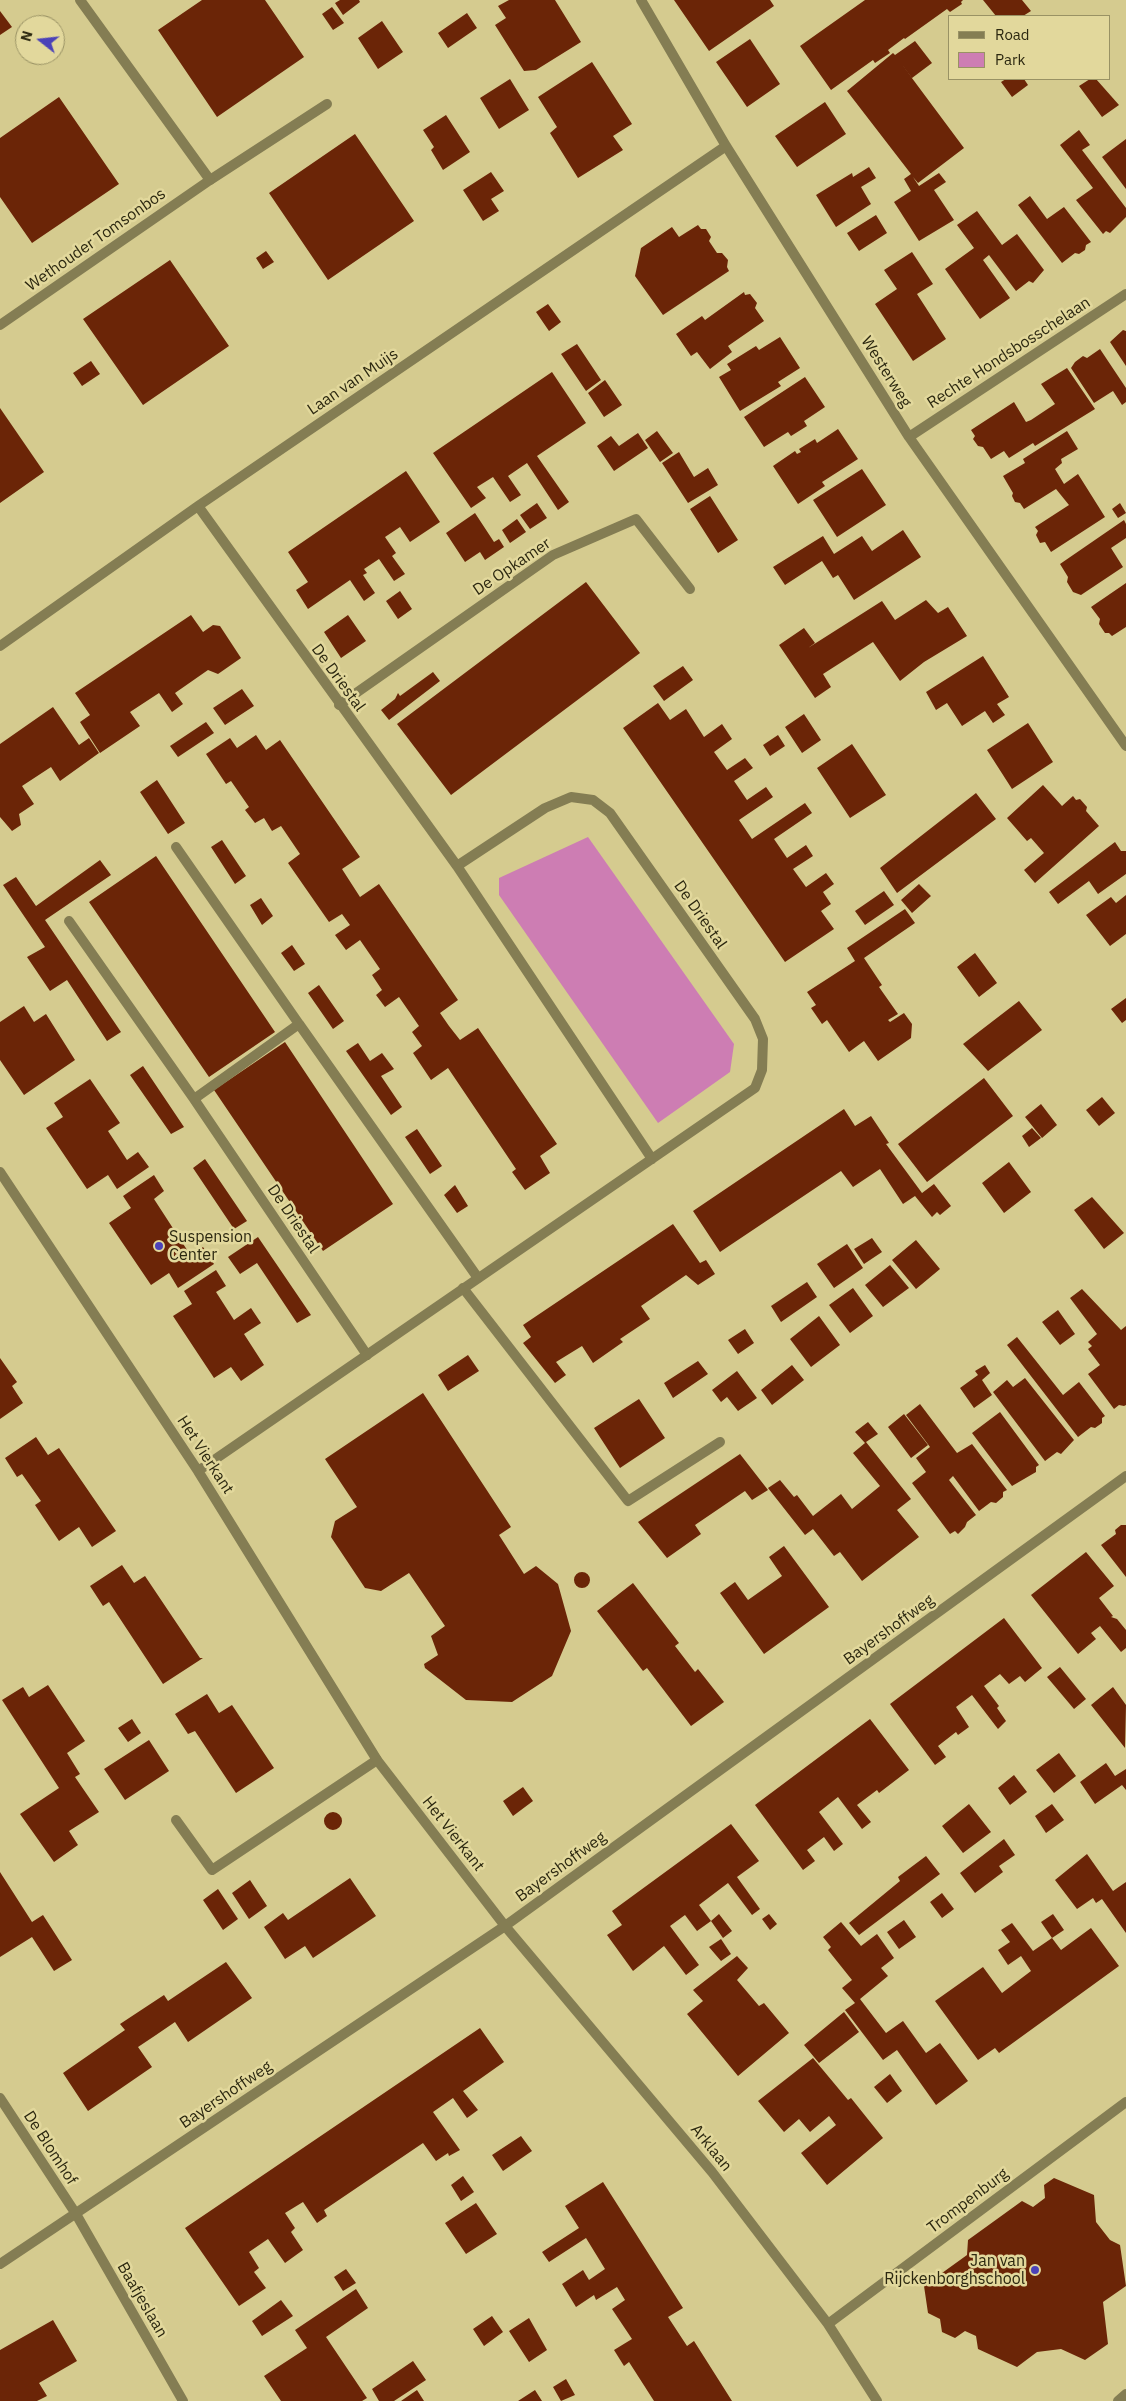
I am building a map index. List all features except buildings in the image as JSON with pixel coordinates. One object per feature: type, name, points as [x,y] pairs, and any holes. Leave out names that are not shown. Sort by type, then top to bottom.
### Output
[{"type":"street","points":[[80,0],[210,180]]},
{"type":"street","name":"Westerweg","points":[[641,0],[726,146],[909,437],[1126,746]]},
{"type":"street","name":"Wethouder Tomsonbos","points":[[0,325],[210,180],[327,104]]},
{"type":"street","name":"Laan van Muijs","points":[[0,646],[198,506],[726,146]]},
{"type":"street","name":"Rechte Hondsbosschelaan","points":[[909,437],[1126,294]]},
{"type":"street","name":"De Driestal","points":[[198,506],[456,866],[652,1159]]},
{"type":"street","name":"De Opkamer","points":[[339,705],[553,555],[636,519],[690,589]]},
{"type":"street","name":"De Driestal","points":[[198,1471],[754,1088],[762,1070],[763,1039],[754,1019],[610,813],[593,800],[571,797],[545,808],[456,866]]},
{"type":"street","points":[[176,847],[478,1278]]},
{"type":"street","name":"De Driestal","points":[[69,921],[194,1099],[368,1355]]},
{"type":"street","points":[[194,1099],[299,1024]]},
{"type":"street","name":"Het Vierkant","points":[[0,1172],[198,1471],[377,1760],[505,1926]]},
{"type":"street","points":[[463,1288],[628,1501],[720,1442]]},
{"type":"street","name":"Bayershoffweg","points":[[0,2264],[505,1926],[1126,1476]]},
{"type":"street","points":[[176,1820],[212,1870],[377,1760]]},
{"type":"street","name":"Arklaan","points":[[505,1926],[712,2172],[828,2324],[877,2401]]},
{"type":"street","name":"De Blomhof","points":[[0,2098],[76,2214]]},
{"type":"street","name":"Trompenburg","points":[[828,2324],[1126,2102]]},
{"type":"street","name":"Baafjeslaan","points":[[76,2214],[182,2401]]},
{"type":"street","points":[[1118,2401],[1126,2394]]},
{"type":"green space","points":[[588,837],[734,1044],[730,1072],[658,1123],[499,895],[499,878]]},
{"type":"place","name":"Suspension Center","points":[[159,1246]]},
{"type":"place","name":"Jan van Rijckenborghschool","points":[[1035,2270]]}]
